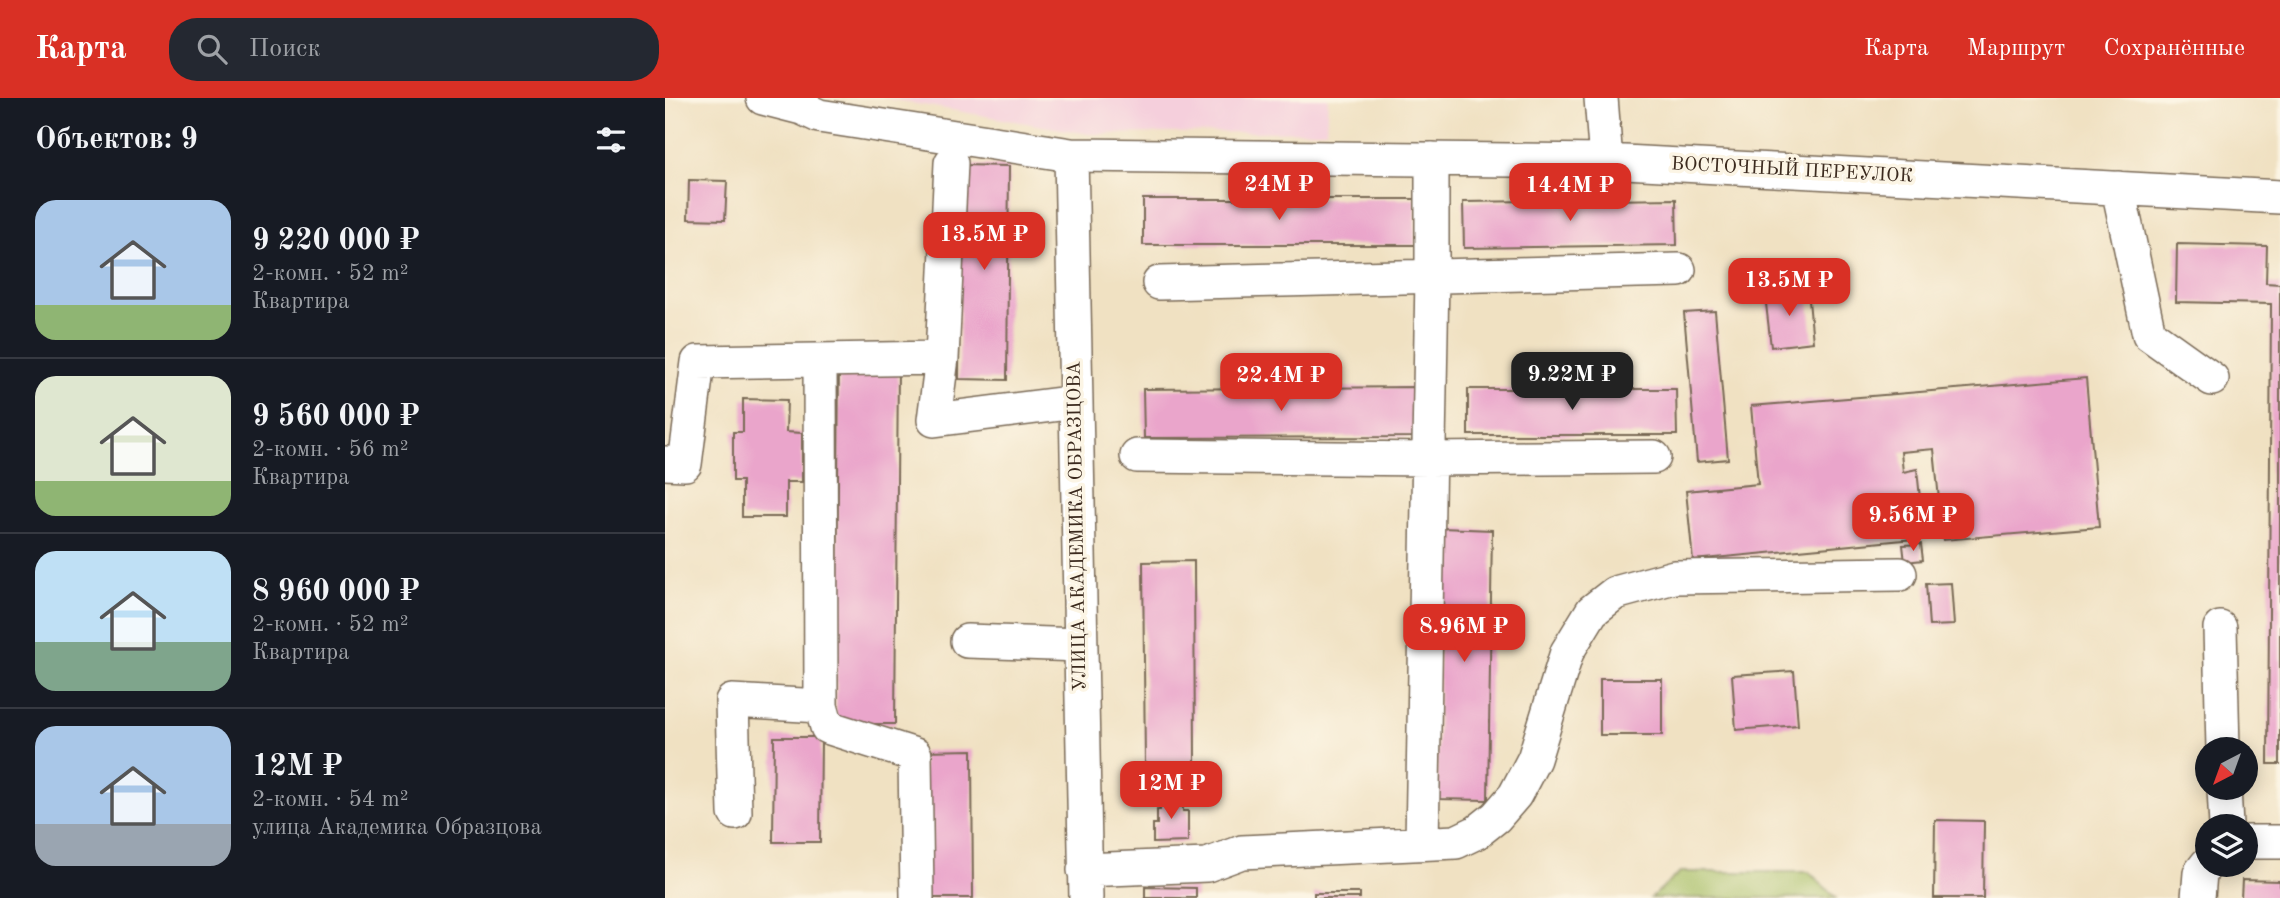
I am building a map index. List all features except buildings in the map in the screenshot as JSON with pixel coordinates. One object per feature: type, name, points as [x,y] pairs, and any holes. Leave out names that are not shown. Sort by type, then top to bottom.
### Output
[{"type":"street","name":"ВОСТОЧНЫЙ ПЕРЕУЛОК","points":[[763,98],[801,103],[819,116],[1071,155],[1606,162],[2280,197]]},
{"type":"street","points":[[1601,98],[1606,162]]},
{"type":"street","name":"УЛИЦА АКАДЕМИКА ОБРАЗЦОВА","points":[[1071,155],[1085,884]]},
{"type":"street","points":[[1422,844],[1432,159]]},
{"type":"street","points":[[951,163],[941,358],[934,420],[1076,402]]},
{"type":"street","points":[[2118,188],[2149,334],[2212,379]]},
{"type":"street","points":[[1159,283],[1679,270]]},
{"type":"street","points":[[665,463],[685,464],[698,362],[941,358]]},
{"type":"street","points":[[820,360],[821,706],[827,727],[915,755],[917,898]]},
{"type":"street","points":[[1137,456],[1429,459],[1654,457]]},
{"type":"street","points":[[1085,884],[1207,865],[1242,852],[1456,842],[1477,832],[1496,817],[1515,795],[1534,759],[1567,652],[1592,611],[1615,593],[1674,577],[1900,573]]},
{"type":"street","points":[[2220,628],[2223,737]]},
{"type":"street","points":[[967,641],[1080,645]]},
{"type":"street","points":[[735,813],[732,701],[821,706]]},
{"type":"street","points":[[2258,842],[2280,842]]},
{"type":"street","points":[[2198,898],[2200,877]]},
{"type":"shaded area","points":[[883,98],[1328,98],[1326,131],[1089,134]]},
{"type":"green space","points":[[1680,872],[1809,872],[1836,898],[1651,898]]}]
